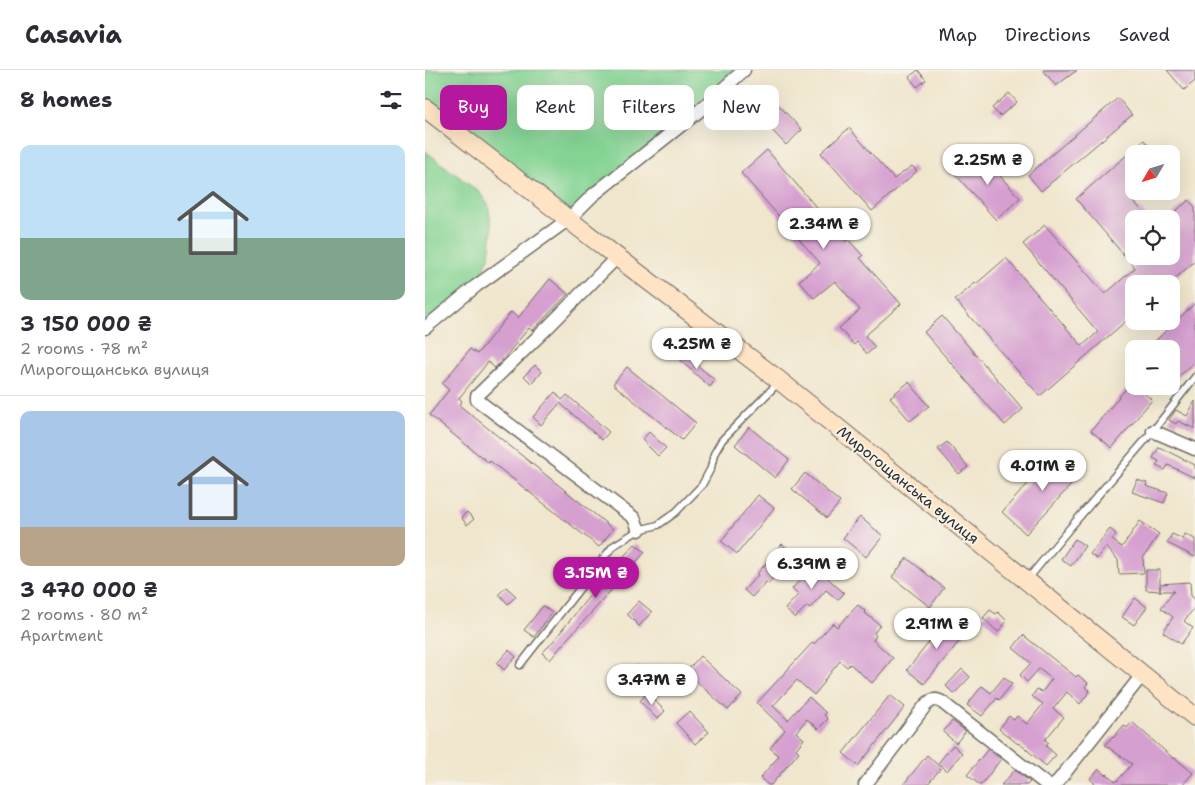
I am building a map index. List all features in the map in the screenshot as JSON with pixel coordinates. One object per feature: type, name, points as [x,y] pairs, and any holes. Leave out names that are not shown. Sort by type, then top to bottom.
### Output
[{"type":"main road","name":"Мирогощанська вулиця","points":[[425,108],[780,381],[1195,717]]},
{"type":"street","points":[[425,328],[476,286],[569,219],[593,195],[699,111],[744,70]]},
{"type":"street","points":[[617,257],[477,396],[477,400],[633,518],[639,530]]},
{"type":"street","points":[[1153,431],[1195,449]]},
{"type":"street","points":[[1055,785],[1143,674]]},
{"type":"street","points":[[865,785],[929,701],[934,699],[939,700],[1047,785]]},
{"type":"lane","points":[[1027,581],[1153,431],[1195,377]]},
{"type":"lane","points":[[520,665],[613,546],[639,530],[659,525],[676,512],[702,485],[711,468],[714,454],[722,440],[780,381]]},
{"type":"green space","points":[[425,70],[744,70],[726,85],[704,85],[704,104],[694,113],[694,85],[604,85],[604,130],[674,130],[569,219],[454,130],[507,130],[507,85],[440,85],[440,120],[425,108]]},
{"type":"green space","points":[[425,151],[479,192],[488,204],[492,230],[489,257],[476,286],[425,328]]},
{"type":"building","points":[[918,70],[926,80],[917,87],[909,77]]},
{"type":"building","points":[[1043,70],[1077,70],[1056,86]]},
{"type":"building","points":[[1167,70],[1195,70],[1195,81],[1184,90]]},
{"type":"building","points":[[1009,93],[1017,102],[1000,116],[992,108]]},
{"type":"building","points":[[1118,98],[1132,115],[1041,191],[1028,175]]},
{"type":"building","points":[[779,106],[802,130],[786,145],[772,130],[779,130]]},
{"type":"building","points":[[849,128],[894,179],[912,166],[917,171],[872,211],[821,153]]},
{"type":"building","points":[[1144,140],[1148,145],[1138,145]]},
{"type":"building","points":[[767,150],[846,242],[848,239],[863,256],[860,258],[901,304],[865,336],[875,347],[867,354],[857,342],[854,345],[839,328],[860,310],[835,281],[814,298],[799,281],[820,263],[741,173]]},
{"type":"building","points":[[979,153],[1020,198],[996,220],[955,174]]},
{"type":"building","points":[[1125,156],[1125,200],[1132,200],[1141,210],[1125,210],[1125,256],[1076,199]]},
{"type":"building","points":[[1189,200],[1195,207],[1195,261],[1179,275],[1127,275],[1135,268],[1132,265],[1180,265],[1180,210],[1177,210]]},
{"type":"building","points":[[1045,225],[1105,294],[1125,277],[1125,322],[1040,396],[955,300],[1006,258],[1082,346],[1098,332],[1023,244]]},
{"type":"building","points":[[550,279],[568,294],[532,331],[529,328],[495,368],[488,362],[459,398],[462,401],[459,405],[613,529],[599,547],[429,415],[449,390],[442,384],[470,349],[477,354],[511,312],[518,318]]},
{"type":"building","points":[[1195,303],[1195,361],[1180,375],[1180,340],[1156,340],[1167,330],[1180,330],[1180,317]]},
{"type":"building","points":[[942,316],[1023,409],[1005,425],[924,332]]},
{"type":"building","points":[[684,354],[689,356],[715,380],[710,387],[680,360]]},
{"type":"building","points":[[535,365],[542,372],[531,383],[524,376]]},
{"type":"building","points":[[627,367],[696,423],[682,440],[613,384]]},
{"type":"building","points":[[909,382],[929,406],[910,421],[890,397]]},
{"type":"building","points":[[1125,390],[1125,395],[1146,395],[1152,400],[1112,448],[1091,431]]},
{"type":"building","points":[[555,392],[562,400],[567,395],[609,432],[602,440],[560,403],[541,425],[533,417]]},
{"type":"building","points":[[1195,401],[1195,429],[1178,421],[1176,424],[1169,420],[1176,410],[1187,416]]},
{"type":"building","points":[[749,427],[789,460],[775,478],[735,445]]},
{"type":"building","points":[[649,432],[666,448],[658,456],[642,440]]},
{"type":"building","points":[[947,442],[968,467],[959,474],[938,449]]},
{"type":"building","points":[[1159,447],[1195,465],[1195,478],[1168,465],[1165,470],[1156,466],[1159,461],[1153,458]]},
{"type":"building","points":[[1059,450],[1083,472],[1026,534],[1002,512]]},
{"type":"building","points":[[805,473],[840,502],[827,518],[792,489]]},
{"type":"building","points":[[1137,480],[1147,483],[1146,486],[1168,493],[1164,503],[1132,492]]},
{"type":"building","points":[[758,495],[774,508],[737,554],[721,541]]},
{"type":"building","points":[[467,512],[474,519],[467,525],[461,517]]},
{"type":"building","points":[[860,517],[883,536],[866,557],[843,538]]},
{"type":"building","points":[[1140,521],[1159,534],[1143,558],[1144,573],[1119,574],[1118,560],[1106,547],[1097,559],[1090,554],[1110,529],[1116,534],[1112,540],[1122,547]]},
{"type":"building","points":[[1172,534],[1183,539],[1185,534],[1195,539],[1195,557],[1167,543]]},
{"type":"building","points":[[1075,539],[1085,546],[1071,566],[1061,559]]},
{"type":"building","points":[[635,544],[645,552],[550,660],[542,653]]},
{"type":"building","points":[[782,544],[794,554],[768,584],[766,582],[752,597],[744,590]]},
{"type":"building","points":[[907,558],[944,588],[930,607],[892,577]]},
{"type":"building","points":[[811,563],[844,593],[838,600],[826,590],[810,608],[807,606],[795,618],[785,609],[798,595],[792,589],[807,572],[805,570]]},
{"type":"building","points":[[1146,570],[1160,570],[1160,584],[1190,582],[1191,596],[1195,599],[1195,607],[1184,621],[1193,628],[1181,644],[1163,632],[1173,617],[1161,608],[1174,591],[1146,590]]},
{"type":"building","points":[[506,587],[516,596],[508,604],[499,594]]},
{"type":"building","points":[[1135,598],[1147,607],[1134,625],[1122,617]]},
{"type":"building","points":[[639,601],[652,612],[639,626],[627,614]]},
{"type":"building","points":[[858,605],[880,625],[874,633],[876,636],[873,640],[893,658],[872,683],[850,664],[847,667],[840,661],[814,695],[797,680],[773,706],[788,720],[809,697],[826,713],[824,715],[828,719],[818,729],[807,719],[796,732],[804,739],[796,749],[799,752],[771,785],[768,785],[760,778],[779,756],[770,748],[785,730],[757,703],[812,643],[814,644],[833,623],[837,627]]},
{"type":"building","points":[[543,606],[552,613],[534,637],[524,630]]},
{"type":"building","points":[[990,610],[996,614],[998,612],[1007,621],[998,632],[983,618]]},
{"type":"building","points":[[949,617],[967,632],[924,684],[907,670]]},
{"type":"building","points":[[1023,635],[1076,677],[1078,675],[1088,683],[1085,687],[1090,691],[1080,704],[1067,692],[1053,709],[1064,717],[1045,740],[1049,743],[1046,746],[1056,755],[1046,766],[999,729],[1009,716],[1014,720],[1017,716],[1027,724],[1043,704],[1032,696],[1037,689],[1042,692],[1052,679],[1039,669],[1027,682],[1020,675],[1031,663],[1013,648]]},
{"type":"building","points":[[509,650],[516,657],[504,670],[497,663]]},
{"type":"building","points":[[700,656],[742,695],[728,710],[686,672]]},
{"type":"building","points":[[639,666],[649,677],[642,684],[632,672]]},
{"type":"building","points":[[962,669],[970,677],[954,694],[946,686]]},
{"type":"building","points":[[1004,677],[1012,684],[982,716],[967,705],[982,686],[991,693]]},
{"type":"building","points":[[647,693],[665,711],[657,719],[640,701]]},
{"type":"building","points":[[890,695],[905,707],[858,766],[843,753]]},
{"type":"building","points":[[689,711],[709,732],[695,744],[676,723]]},
{"type":"building","points":[[952,721],[966,731],[956,743],[943,732]]},
{"type":"building","points":[[1132,722],[1193,773],[1182,785],[1097,785],[1090,779],[1099,769],[1116,782],[1132,764],[1105,745],[1124,725],[1127,728]]},
{"type":"building","points":[[953,745],[962,753],[947,771],[938,763]]},
{"type":"building","points":[[988,749],[1001,759],[980,785],[967,775]]},
{"type":"building","points":[[927,755],[941,768],[927,785],[903,785]]},
{"type":"building","points":[[1015,770],[1030,782],[1027,785],[1001,785]]}]
